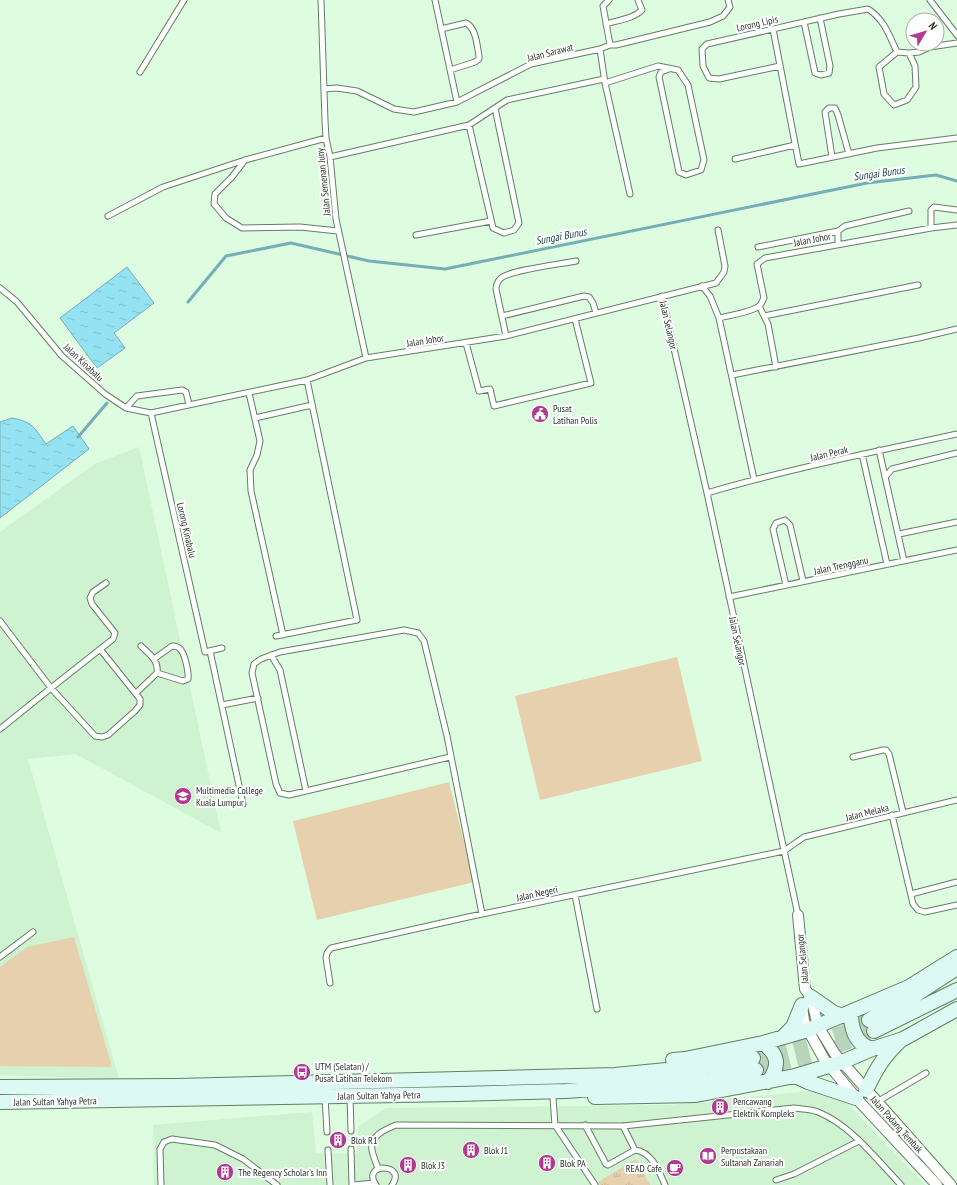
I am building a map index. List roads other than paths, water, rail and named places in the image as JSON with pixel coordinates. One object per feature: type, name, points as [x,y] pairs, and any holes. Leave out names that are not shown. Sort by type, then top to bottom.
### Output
[{"type":"main road","points":[[522,1076],[552,1068],[685,1060],[763,1043],[813,1028],[909,987],[957,957]]},
{"type":"main road","points":[[957,968],[909,999],[872,1026],[957,990]]},
{"type":"main road","points":[[783,1037],[793,1027],[806,997],[834,1013],[847,1014]]},
{"type":"main road","points":[[516,1092],[545,1098],[696,1094],[768,1082],[796,1076],[836,1064],[872,1049],[903,1039],[957,1009]]},
{"type":"main road","points":[[847,1014],[852,1030],[857,1039],[866,1047],[872,1049]]},
{"type":"main road","points":[[796,1076],[808,1082],[861,1094],[886,1054],[903,1039]]},
{"type":"main road","points":[[763,1043],[773,1053],[776,1062],[774,1074],[768,1082]]},
{"type":"main road","name":"Jalan Sultan Yahya Petra","points":[[0,1087],[129,1094],[325,1096],[566,1091],[709,1080],[755,1064],[708,1066],[615,1075],[522,1076],[129,1094],[0,1102]]},
{"type":"street","name":"Jalan Selangor","points":[[798,915],[806,997],[804,1021],[813,1028]]},
{"type":"street","name":"Jalan Padang Tembak","points":[[813,1028],[829,1045],[836,1064],[937,1185]]},
{"type":"street","name":"Jalan Padang Tembak","points":[[861,1094],[877,1102],[951,1185]]},
{"type":"lane","points":[[140,72],[184,0]]},
{"type":"lane","name":"Jalan Semenan Juny","points":[[321,0],[326,138],[330,157],[336,219],[366,358]]},
{"type":"lane","points":[[435,0],[457,102]]},
{"type":"lane","points":[[609,0],[603,6],[610,45]]},
{"type":"lane","points":[[606,24],[636,15],[642,10],[638,0]]},
{"type":"lane","name":"Jalan Sarawat","points":[[324,89],[337,88],[358,91],[394,109],[414,112],[457,102],[531,64],[710,22],[723,16],[730,7],[728,0]]},
{"type":"lane","points":[[930,0],[957,35]]},
{"type":"lane","name":"Lorong Lipis","points":[[780,66],[719,79],[709,78],[703,66],[702,49],[707,44],[820,18],[868,9],[878,15],[885,26],[897,52]]},
{"type":"lane","points":[[804,22],[815,73],[821,75],[829,73],[830,66],[820,18]]},
{"type":"lane","points":[[441,30],[466,23],[471,25],[474,32],[479,59],[475,62],[450,70]]},
{"type":"lane","points":[[773,29],[799,164],[877,148],[957,138]]},
{"type":"lane","points":[[909,53],[914,66],[916,87],[907,100],[894,105],[884,94],[879,67],[897,52],[919,52],[930,47],[957,43]]},
{"type":"lane","points":[[600,49],[604,81],[630,194]]},
{"type":"lane","points":[[330,157],[469,125],[507,100],[604,81],[658,66],[678,70],[688,85],[704,160],[701,170],[686,175],[679,172],[659,77],[661,72],[669,69]]},
{"type":"lane","points":[[469,125],[491,221],[494,228],[504,234],[514,230],[519,223],[495,108]]},
{"type":"lane","points":[[832,157],[825,112],[829,108],[835,108],[849,154]]},
{"type":"lane","points":[[108,216],[163,187],[245,160],[326,138]]},
{"type":"lane","points":[[735,159],[795,145]]},
{"type":"lane","points":[[245,160],[232,177],[215,194],[214,204],[226,218],[242,228],[300,227],[338,231]]},
{"type":"lane","points":[[931,228],[930,210],[934,207],[957,210]]},
{"type":"lane","points":[[758,247],[838,231],[845,226],[909,212]]},
{"type":"lane","points":[[416,235],[491,221]]},
{"type":"lane","name":"Jalan Johor","points":[[759,306],[764,298],[757,264],[765,258],[931,228],[957,225]]},
{"type":"lane","name":"Jalan Johor","points":[[151,412],[307,380],[366,358],[506,336],[716,283],[724,272],[725,266],[718,230]]},
{"type":"lane","points":[[838,231],[838,244]]},
{"type":"lane","points":[[506,336],[496,290],[496,286],[500,279],[516,272],[576,261]]},
{"type":"lane","points":[[702,286],[710,296],[719,318],[754,479]]},
{"type":"lane","points":[[764,316],[918,286]]},
{"type":"lane","name":"Jalan Kinabalu","points":[[0,288],[17,302],[62,356],[105,394],[126,408],[151,412]]},
{"type":"lane","points":[[502,316],[584,296],[589,298],[593,303],[596,313]]},
{"type":"lane","name":"Jalan Selangor","points":[[662,296],[707,493],[798,915]]},
{"type":"lane","points":[[719,318],[759,306],[768,324],[776,367]]},
{"type":"lane","points":[[466,343],[479,391],[490,389],[494,406],[591,383],[574,319]]},
{"type":"lane","points":[[732,376],[957,329]]},
{"type":"lane","points":[[276,636],[357,620],[307,380]]},
{"type":"lane","points":[[126,408],[137,396],[182,390],[186,392],[189,405]]},
{"type":"lane","points":[[249,392],[260,441],[258,455],[250,470],[251,491],[284,635]]},
{"type":"lane","points":[[255,418],[312,405]]},
{"type":"lane","name":"Lorong Kinabalu","points":[[151,412],[207,651],[222,705],[243,804]]},
{"type":"lane","name":"Jalan Perak","points":[[707,493],[754,479],[879,450],[957,434]]},
{"type":"lane","points":[[879,450],[904,561]]},
{"type":"lane","points":[[885,478],[892,469],[957,453]]},
{"type":"lane","points":[[862,454],[887,564]]},
{"type":"lane","points":[[786,585],[773,529],[776,523],[785,520],[790,525],[803,582]]},
{"type":"lane","points":[[899,534],[957,522]]},
{"type":"lane","name":"Jalan Trengganu","points":[[729,597],[957,550]]},
{"type":"lane","points":[[0,729],[113,639],[114,634],[92,604],[90,598],[93,592],[106,582]]},
{"type":"lane","points":[[0,621],[51,688],[95,736],[102,737],[108,735],[135,711],[140,705],[140,699],[100,649]]},
{"type":"lane","points":[[450,757],[289,795],[280,793],[276,784],[252,673],[254,664],[261,659],[280,652],[404,630],[418,633],[424,641],[447,736],[482,914]]},
{"type":"lane","points":[[136,693],[157,673],[158,666],[154,659],[141,646]]},
{"type":"lane","points":[[154,659],[172,646],[181,649],[189,674],[188,679],[183,681],[157,673]]},
{"type":"lane","points":[[207,651],[222,648]]},
{"type":"lane","points":[[271,655],[280,670],[306,791]]},
{"type":"lane","points":[[222,705],[258,698]]},
{"type":"lane","points":[[853,757],[886,750],[889,754],[904,812]]},
{"type":"lane","name":"Jalan Melaka","points":[[784,851],[804,836],[957,800]]},
{"type":"lane","points":[[892,815],[911,894],[914,904],[918,910],[925,912],[957,905]]},
{"type":"lane","name":"Jalan Negeri","points":[[330,983],[326,958],[327,952],[332,948],[575,894],[784,851]]},
{"type":"lane","points":[[911,894],[957,882]]},
{"type":"lane","points":[[575,894],[597,1009]]},
{"type":"lane","points":[[0,957],[33,932]]},
{"type":"lane","points":[[877,1102],[926,1074]]},
{"type":"lane","points":[[350,1095],[351,1131]]},
{"type":"lane","points":[[325,1096],[327,1132]]},
{"type":"lane","points":[[553,1098],[555,1125],[595,1185]]},
{"type":"lane","points":[[378,1168],[371,1149],[374,1139],[381,1131],[396,1125],[623,1126],[794,1108],[817,1111],[837,1122],[859,1141],[902,1185]]},
{"type":"lane","points":[[585,1125],[606,1164],[611,1164],[635,1150],[643,1151],[650,1157],[665,1185]]},
{"type":"lane","points":[[623,1126],[635,1150]]},
{"type":"lane","points":[[161,1185],[160,1149],[164,1142],[172,1139],[215,1145],[243,1159],[277,1185]]},
{"type":"lane","points":[[776,1180],[794,1174],[859,1141]]},
{"type":"lane","points":[[351,1149],[353,1185],[375,1184],[373,1180],[374,1173],[378,1168],[385,1167],[391,1170],[394,1176],[393,1184]]},
{"type":"lane","points":[[328,1150],[330,1185]]},
{"type":"water","points":[[127,267],[154,303],[114,333],[125,348],[97,368],[60,318]]},
{"type":"water","points":[[12,418],[24,421],[32,426],[39,433],[46,444],[73,426],[89,449],[0,518],[0,422]]},
{"type":"waterway","name":"Sungai Bunus","points":[[188,302],[226,256],[291,243],[369,261],[445,269],[867,183],[936,175],[957,181]]},
{"type":"waterway","name":"Sungai Bunus","points":[[78,437],[107,403]]},
{"type":"tunnel","points":[[753,1058],[812,1043],[838,1034],[869,1020]]},
{"type":"tunnel","points":[[756,1070],[820,1054],[874,1031]]},
{"type":"place","name":"Pusat Latihan Polis","points":[[540,414]]},
{"type":"place","name":"Multimedia College Kuala Lumpur","points":[[183,796]]},
{"type":"place","name":"UTM (Selatan) / Pusat Latihan Telekom","points":[[302,1072]]},
{"type":"place","name":"Pencawang Elektrik Kompleks","points":[[720,1107]]},
{"type":"place","name":"Blok R1","points":[[338,1140]]},
{"type":"place","name":"Blok J1","points":[[471,1150]]},
{"type":"place","name":"Perpustakaan Sultanah Zanariah","points":[[708,1156]]},
{"type":"place","name":"Blok PA","points":[[547,1163]]},
{"type":"place","name":"Blok J3","points":[[408,1165]]},
{"type":"place","name":"READ Cafe","points":[[675,1168]]},
{"type":"place","name":"The Regency Scholar's Inn","points":[[225,1172]]}]
